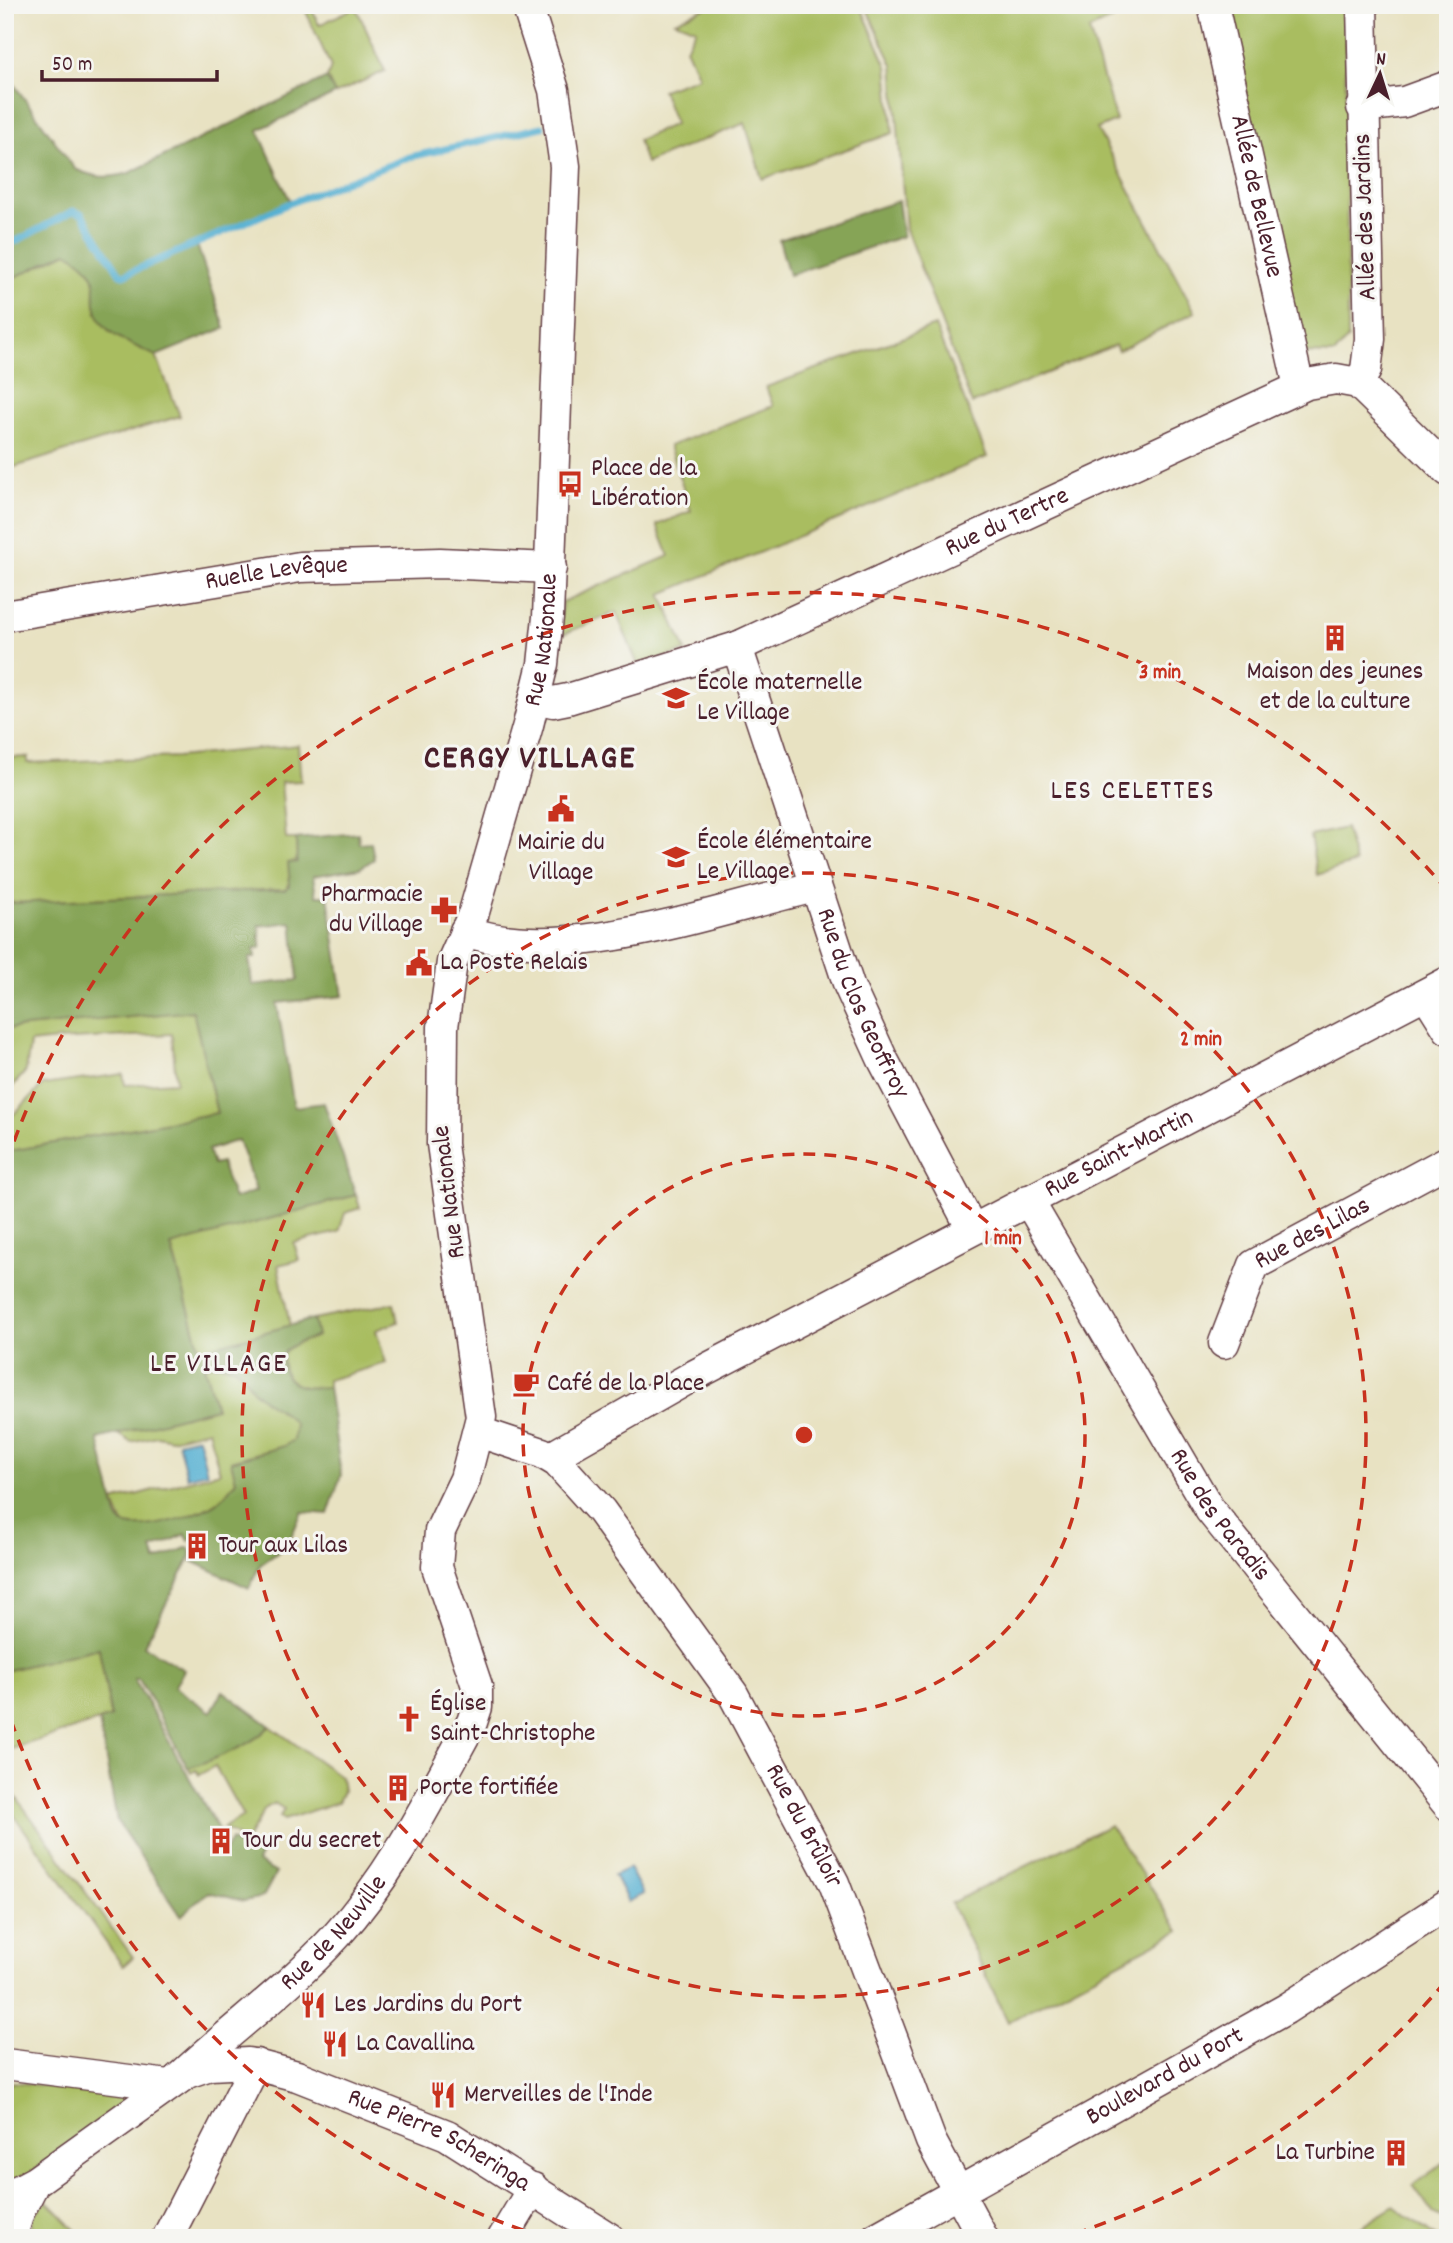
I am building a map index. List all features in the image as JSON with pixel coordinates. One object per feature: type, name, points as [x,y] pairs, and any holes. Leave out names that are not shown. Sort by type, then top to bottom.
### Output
[{"type":"street","name":"Rue Nationale","points":[[460,1491],[479,1432],[480,1404],[447,1193],[441,1113],[446,1001],[452,962],[474,912],[535,698],[545,650],[551,568],[565,166],[554,90],[527,5]]},
{"type":"street","name":"Allée de Bellevue","points":[[1213,5],[1299,387]]},
{"type":"street","name":"Allée des Jardins","points":[[1358,383],[1366,370],[1370,339],[1362,107],[1362,5]]},
{"type":"street","points":[[1362,107],[1404,102],[1448,86]]},
{"type":"street","name":"Rue du Tertre","points":[[535,698],[553,702],[568,699],[737,647],[1299,387],[1336,379],[1358,383]]},
{"type":"street","points":[[1358,383],[1448,471]]},
{"type":"street","name":"Ruelle Levêque","points":[[5,616],[300,567],[440,563],[551,568]]},
{"type":"street","name":"Rue du Clos Geoffroy","points":[[737,647],[815,887],[860,1011],[972,1229]]},
{"type":"street","points":[[465,931],[493,939],[527,942],[602,937],[815,887]]},
{"type":"street","points":[[1437,988],[1448,1029]]},
{"type":"street","name":"Rue Saint-Martin","points":[[541,1453],[1437,988]]},
{"type":"street","name":"Rue des Lilas","points":[[1224,1343],[1254,1265],[1448,1161]]},
{"type":"street","name":"Rue des Paradis","points":[[1028,1200],[1210,1510],[1448,1805]]},
{"type":"street","points":[[479,1432],[541,1453]]},
{"type":"street","name":"Rue du Brûloir","points":[[541,1453],[601,1511],[708,1656],[753,1727],[835,1883],[931,2141],[957,2194],[984,2238]]},
{"type":"street","name":"Rue de Neuville","points":[[11,2228],[19,2190],[36,2181],[173,2082],[258,2010],[335,1936],[400,1851],[472,1722],[477,1707],[475,1675],[437,1567],[440,1531],[460,1491]]},
{"type":"street","name":"Boulevard du Port","points":[[876,2238],[1286,2009],[1448,1904]]},
{"type":"street","name":"Rue de Neuville","points":[[258,2010],[256,2027],[260,2043],[289,2073]]},
{"type":"street","points":[[5,2064],[173,2082]]},
{"type":"street","points":[[167,2238],[256,2064]]},
{"type":"street","name":"Rue de Neuville","points":[[173,2082],[209,2065],[256,2064]]},
{"type":"street","name":"Rue Pierre Scheringa","points":[[256,2064],[289,2073],[447,2135],[609,2238]]},
{"type":"street","points":[[503,2238],[533,2188]]},
{"type":"green space","points":[[303,5],[310,5],[319,25],[356,7],[385,71],[335,94],[327,78],[331,67]]},
{"type":"green space","points":[[711,5],[860,5],[887,66],[893,133],[762,179],[745,123],[646,163],[638,140],[675,124],[662,90],[699,77],[686,48],[696,29],[675,21]]},
{"type":"green space","points":[[865,5],[1142,5],[1089,30],[1116,121],[1097,129],[1195,312],[1118,351],[1115,345],[972,404],[906,229],[893,65]]},
{"type":"green space","points":[[1225,5],[1345,5],[1348,338],[1335,354],[1300,353]]},
{"type":"green space","points":[[8,76],[75,169],[108,177],[129,173],[327,78],[335,94],[258,130],[291,203],[197,245],[225,328],[156,356],[133,345],[105,327],[96,311],[94,278],[90,270],[67,252],[5,282],[5,77]]},
{"type":"green space","points":[[898,201],[903,236],[789,275],[779,240]]},
{"type":"green space","points":[[67,252],[84,262],[96,281],[95,296],[109,331],[156,356],[180,416],[5,470],[5,282]]},
{"type":"green space","points":[[935,326],[987,457],[661,594],[686,651],[638,665],[616,612],[559,636],[562,602],[669,556],[657,525],[691,511],[669,446],[773,406],[766,387]]},
{"type":"green space","points":[[298,745],[301,781],[281,782],[286,839],[296,839],[297,852],[295,873],[285,889],[14,903],[5,901],[5,758],[28,757],[27,763],[177,757]]},
{"type":"green space","points":[[1345,828],[1355,863],[1317,875],[1310,836]]},
{"type":"green space","points":[[358,833],[359,843],[371,842],[374,859],[360,868],[313,876],[316,896],[328,896],[343,996],[277,1003],[294,1107],[324,1103],[356,1195],[171,1246],[200,1350],[313,1319],[317,1336],[286,1350],[283,1366],[289,1379],[300,1386],[328,1387],[341,1475],[328,1514],[302,1512],[287,1546],[260,1565],[249,1588],[192,1561],[195,1555],[205,1551],[206,1544],[202,1538],[193,1537],[189,1541],[186,1534],[152,1549],[156,1561],[188,1547],[192,1554],[144,1646],[184,1670],[174,1687],[211,1712],[223,1691],[270,1726],[243,1746],[188,1768],[139,1679],[134,1679],[219,1831],[211,1837],[212,1847],[225,1850],[231,1840],[260,1856],[257,1862],[276,1873],[263,1897],[244,1901],[208,1892],[181,1916],[117,1821],[99,1721],[111,1717],[99,1648],[5,1671],[5,1152],[217,1113],[193,1011],[5,1029],[5,901],[14,903],[285,889],[290,885],[288,863],[297,862],[296,839]],"holes":[[[292,922],[298,980],[252,985],[249,958],[255,958],[254,949],[261,948],[259,926]],[[238,1140],[256,1191],[234,1199],[221,1163],[213,1165],[208,1150]],[[221,1364],[240,1372],[259,1396],[295,1424],[293,1440],[284,1446],[231,1461],[236,1481],[222,1498],[202,1510],[160,1524],[123,1524],[117,1516],[98,1439],[216,1408],[204,1366]]]},
{"type":"green space","points":[[193,1011],[217,1113],[5,1152],[5,1123],[43,1085],[123,1074],[125,1085],[176,1082],[172,1034],[65,1039],[30,1043],[26,1071],[5,1095],[5,1029]]},
{"type":"green space","points":[[356,1195],[360,1208],[345,1213],[339,1232],[294,1243],[299,1260],[278,1265],[290,1326],[200,1350],[171,1245]]},
{"type":"green space","points":[[394,1303],[398,1322],[376,1330],[386,1363],[328,1380],[328,1387],[300,1386],[285,1374],[282,1360],[286,1350],[317,1336],[313,1319]]},
{"type":"green space","points":[[221,1364],[240,1372],[259,1395],[295,1423],[293,1440],[284,1446],[231,1461],[236,1481],[222,1498],[202,1510],[160,1524],[123,1524],[113,1501],[220,1472],[208,1430],[171,1439],[157,1436],[131,1442],[117,1433],[216,1408],[204,1366]]},
{"type":"green space","points":[[99,1648],[111,1717],[5,1751],[5,1671]]},
{"type":"green space","points":[[270,1726],[341,1777],[343,1791],[338,1802],[284,1820],[280,1817],[284,1809],[274,1803],[265,1809],[246,1841],[223,1828],[243,1816],[215,1766],[199,1775],[196,1770],[191,1773],[188,1768],[243,1746]]},
{"type":"green space","points":[[5,1782],[133,1957],[123,1966],[5,1803]]},
{"type":"green space","points":[[1110,1825],[1179,1931],[1008,2022],[951,1903]]},
{"type":"green space","points":[[13,2082],[127,2096],[128,2099],[5,2194],[5,2089]]},
{"type":"green space","points":[[1448,2160],[1448,2221],[1433,2213],[1413,2185]]},
{"type":"green space","points":[[47,2201],[83,2238],[31,2238],[32,2216]]},
{"type":"green space","points":[[1394,2206],[1437,2238],[1345,2238]]},
{"type":"water","points":[[198,1437],[207,1472],[187,1477],[178,1442]]},
{"type":"water","points":[[629,1868],[643,1894],[628,1902],[614,1875]]},
{"type":"waterway","points":[[5,247],[73,211],[82,214],[120,274],[124,275],[290,203],[410,157],[542,127]]},
{"type":"place","name":"Place de la Libération","points":[[570,484]]},
{"type":"place","name":"Maison des jeunes et de la culture","points":[[1335,638]]},
{"type":"place","name":"École maternelle Le Village","points":[[676,698]]},
{"type":"place","name":"Mairie du Village","points":[[561,809]]},
{"type":"place","name":"École élémentaire Le Village","points":[[676,857]]},
{"type":"place","name":"Pharmacie du Village","points":[[444,910]]},
{"type":"place","name":"La Poste Relais","points":[[419,963]]},
{"type":"place","name":"Café de la Place","points":[[526,1384]]},
{"type":"place","name":"Tour aux Lilas","points":[[197,1546]]},
{"type":"place","name":"Église Saint-Christophe","points":[[409,1719]]},
{"type":"place","name":"Porte fortifiée","points":[[398,1788]]},
{"type":"place","name":"Tour du secret","points":[[221,1841]]},
{"type":"place","name":"Les Jardins du Port","points":[[313,2005]]},
{"type":"place","name":"La Cavallina","points":[[335,2044]]},
{"type":"place","name":"Merveilles de l'Inde","points":[[443,2095]]},
{"type":"place","name":"La Turbine","points":[[1396,2153]]},
{"type":"district","name":"CERGY VILLAGE","points":[[530,760]]},
{"type":"district","name":"LES CELETTES","points":[[1133,793]]},
{"type":"district","name":"LE VILLAGE","points":[[219,1366]]}]
